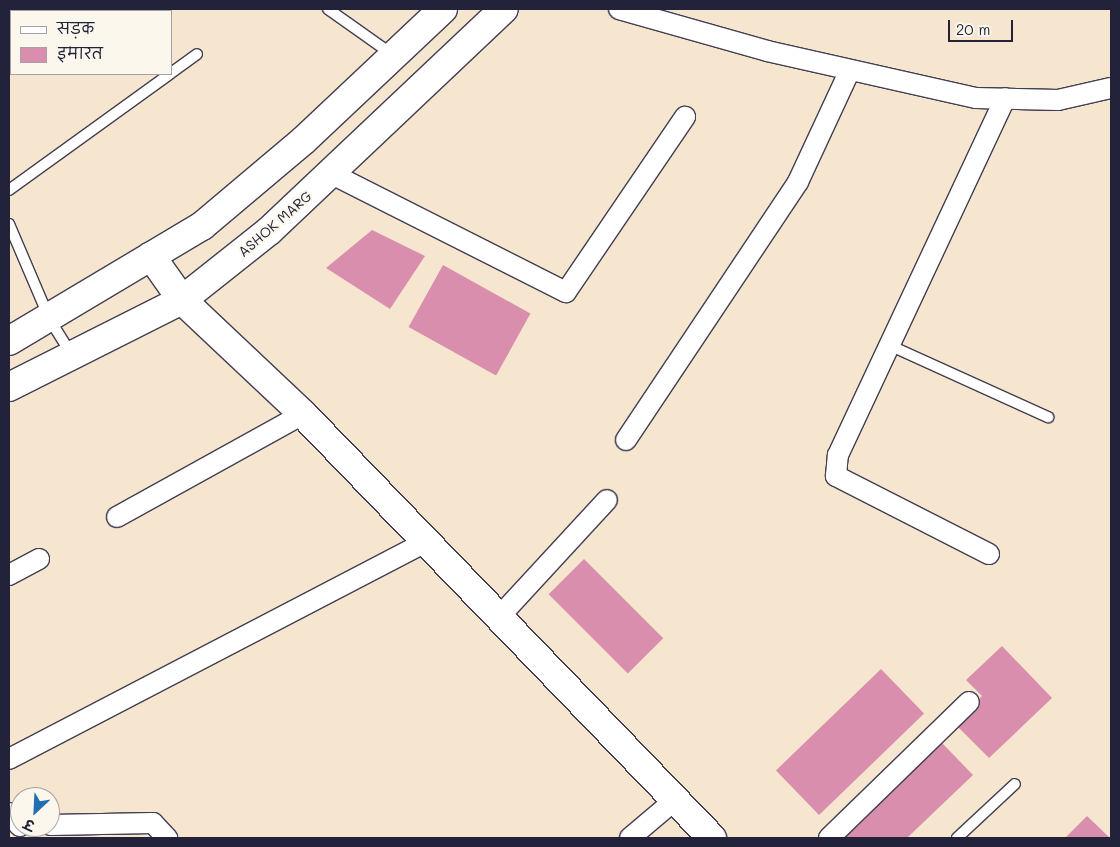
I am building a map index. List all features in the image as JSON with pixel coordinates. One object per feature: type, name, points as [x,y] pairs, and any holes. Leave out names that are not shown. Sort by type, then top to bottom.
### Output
[{"type":"main road","points":[[9,342],[50,320],[202,226],[304,140],[442,9]]},
{"type":"main road","name":"ASHOK MARG","points":[[9,387],[73,357],[182,300],[332,174],[504,9]]},
{"type":"main road","points":[[151,256],[182,300],[303,414],[712,838]]},
{"type":"street","points":[[619,9],[850,70],[976,98],[1058,100],[1111,88]]},
{"type":"street","points":[[626,440],[798,182],[850,70]]},
{"type":"street","points":[[989,554],[836,476],[838,455],[1005,98]]},
{"type":"street","points":[[332,174],[566,292],[684,117]]},
{"type":"street","points":[[117,517],[303,414]]},
{"type":"street","points":[[499,617],[607,500]]},
{"type":"street","points":[[9,759],[426,542]]},
{"type":"street","points":[[9,575],[39,559]]},
{"type":"street","points":[[830,838],[969,702]]},
{"type":"street","points":[[630,838],[676,800]]},
{"type":"street","points":[[60,825],[154,823],[167,838]]},
{"type":"lane","points":[[328,9],[394,55]]},
{"type":"lane","points":[[172,72],[197,54]]},
{"type":"lane","points":[[9,190],[168,75]]},
{"type":"lane","points":[[9,224],[50,320],[73,357]]},
{"type":"lane","points":[[889,345],[1048,417]]},
{"type":"lane","points":[[957,838],[1015,784]]},
{"type":"building","points":[[372,230],[425,256],[390,309],[326,268]]},
{"type":"building","points":[[443,265],[530,313],[496,376],[409,327]]},
{"type":"building","points":[[584,559],[663,638],[628,674],[549,594]]},
{"type":"building","points":[[1002,646],[1052,698],[989,758],[954,723],[982,696],[966,680]]},
{"type":"building","points":[[881,669],[924,714],[819,815],[776,770]]},
{"type":"building","points":[[942,743],[973,775],[907,838],[842,838]]},
{"type":"building","points":[[1087,816],[1110,838],[1065,838]]}]
